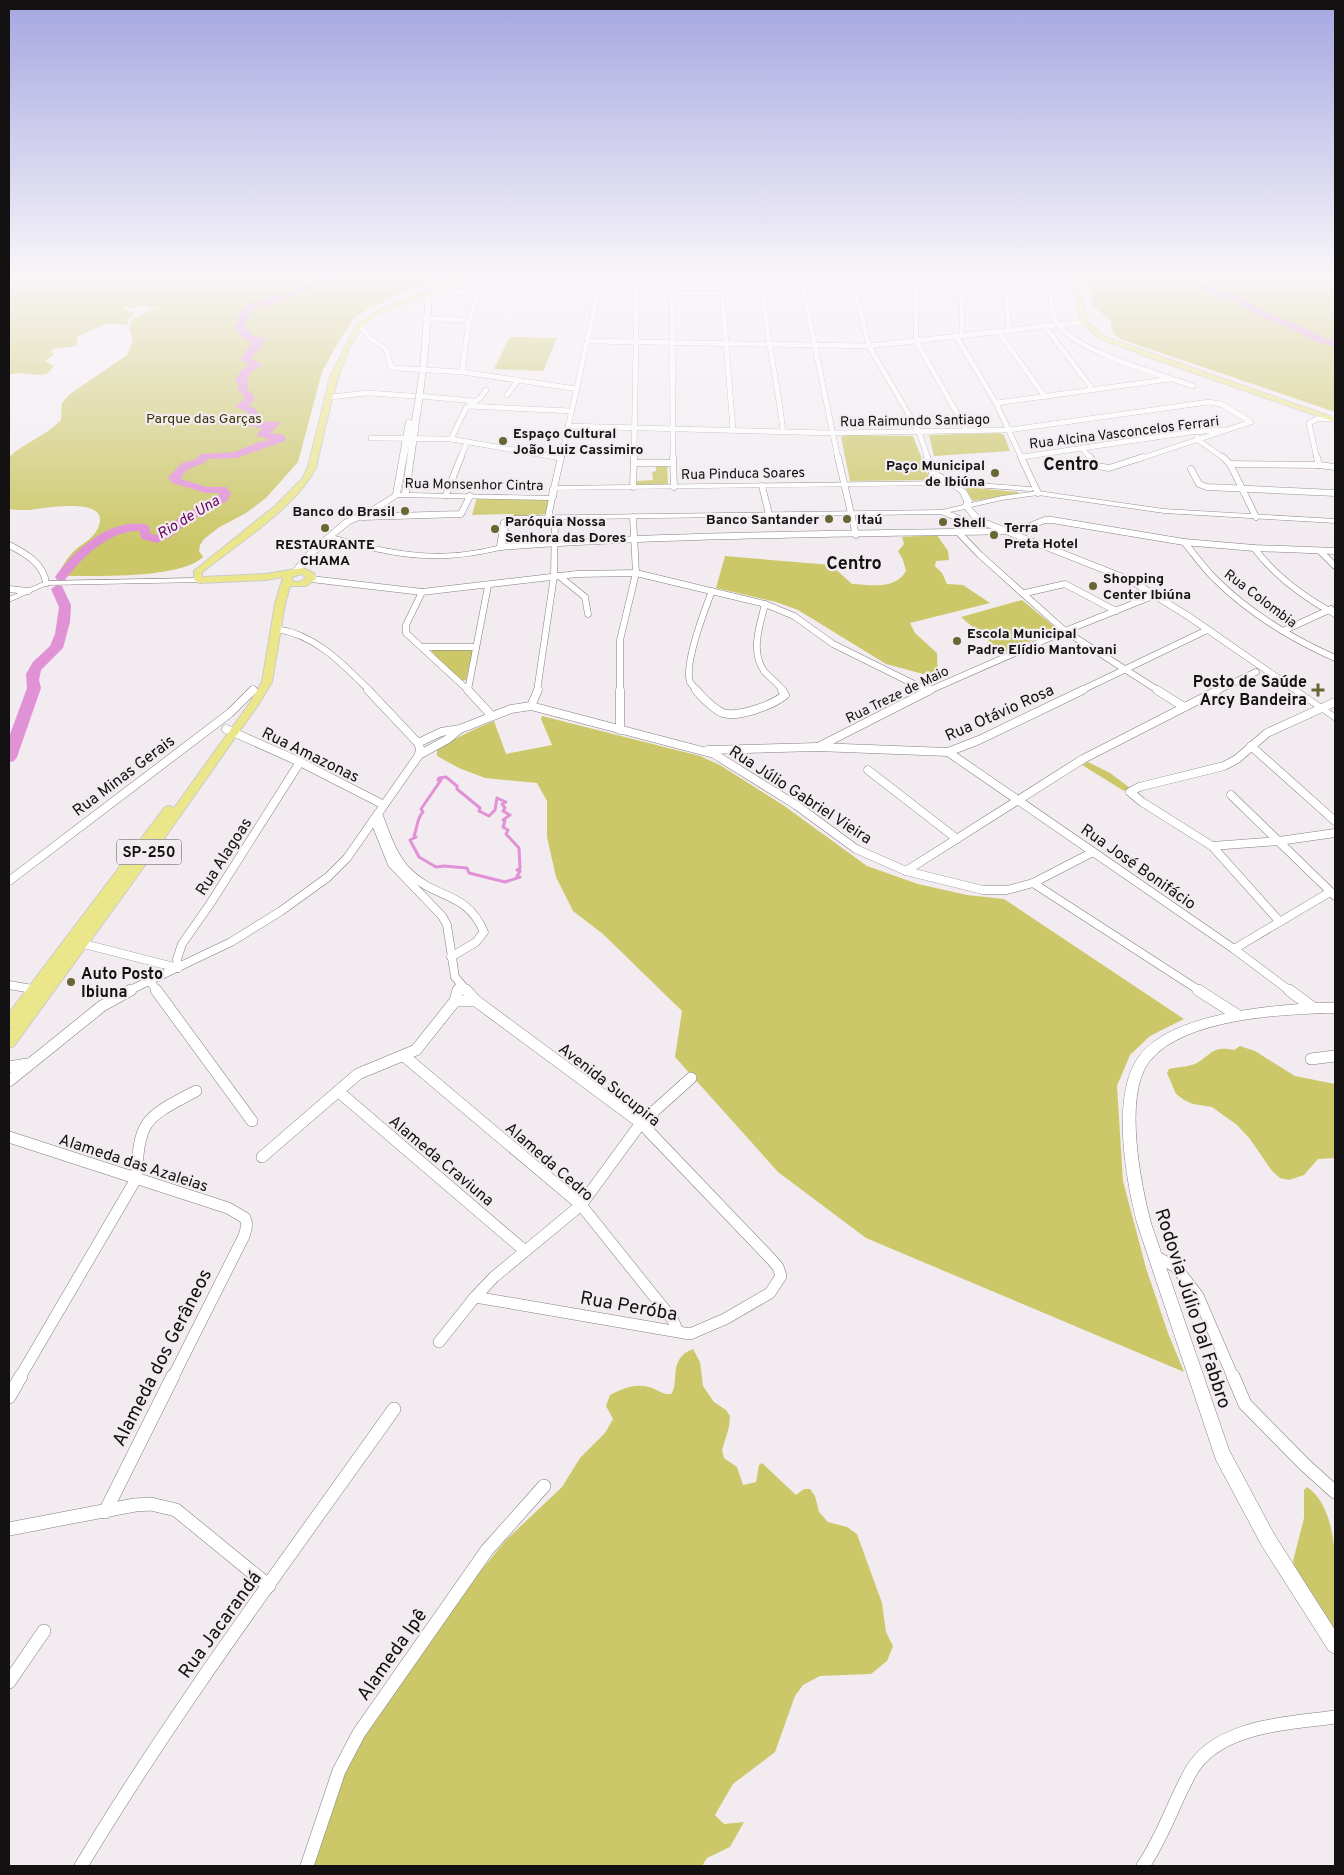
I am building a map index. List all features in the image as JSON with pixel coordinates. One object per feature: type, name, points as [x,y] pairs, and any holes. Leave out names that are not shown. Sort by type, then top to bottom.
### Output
[{"type":"main road","points":[[199,575],[219,553],[278,508],[306,480],[319,441],[334,377],[340,366]]},
{"type":"main road","points":[[406,495],[414,438],[420,366]]},
{"type":"main road","points":[[1178,366],[1335,420]]},
{"type":"main road","points":[[9,600],[46,583],[168,581],[199,575],[210,579],[290,577],[309,555],[347,522],[362,517],[396,495],[416,396]]},
{"type":"main road","points":[[402,466],[411,465]]},
{"type":"main road","points":[[951,483],[965,495],[968,501],[966,506]]},
{"type":"main road","name":"Rua Pinduca Soares","points":[[554,488],[951,483],[1037,491]]},
{"type":"main road","points":[[552,498],[554,488]]},
{"type":"main road","points":[[330,538],[386,552],[427,558],[459,556],[501,547],[506,519],[942,512],[1037,491],[1163,509],[1335,517]]},
{"type":"main road","name":"Rua Monsenhor Cintra","points":[[396,495],[552,498]]},
{"type":"main road","points":[[966,506],[978,520],[1127,582],[1204,631],[1319,711],[1335,726]]},
{"type":"main road","points":[[942,512],[1127,582]]},
{"type":"main road","points":[[1255,514],[1335,521]]},
{"type":"main road","points":[[210,579],[216,574],[219,553]]},
{"type":"main road","points":[[280,604],[309,578],[309,555]]},
{"type":"main road","points":[[199,575],[204,569],[216,570],[231,578]]},
{"type":"main road","points":[[290,577],[292,584],[309,578]]},
{"type":"main road","name":"SP-250","points":[[9,1023],[80,942],[229,730],[267,682],[280,604],[290,577]]},
{"type":"main road","name":"SP-250","points":[[247,707],[271,653]]},
{"type":"main road","points":[[1235,653],[1256,672],[1319,711],[1335,718]]},
{"type":"main road","name":"SP-250","points":[[9,1042],[39,990],[145,849]]},
{"type":"main road","name":"Rodovia Júlio Dal Fabbro","points":[[1335,1008],[1312,1007],[1237,1015],[1179,1033],[1158,1044],[1144,1058],[1134,1075],[1130,1129],[1135,1193],[1222,1454],[1268,1540],[1335,1646]]},
{"type":"street","points":[[391,366],[400,370],[462,372],[576,389]]},
{"type":"street","points":[[462,372],[463,366]]},
{"type":"street","points":[[554,488],[582,366]]},
{"type":"street","points":[[633,487],[635,366]]},
{"type":"street","points":[[672,366],[672,463],[674,487]]},
{"type":"street","points":[[729,366],[733,430]]},
{"type":"street","points":[[773,366],[783,431]]},
{"type":"street","points":[[819,366],[832,433],[856,535]]},
{"type":"street","points":[[880,366],[919,432],[932,472],[933,484]]},
{"type":"street","points":[[930,366],[967,430]]},
{"type":"street","points":[[974,366],[996,403],[1037,491]]},
{"type":"street","points":[[1023,366],[1045,397]]},
{"type":"street","points":[[1075,366],[1093,390]]},
{"type":"street","points":[[1140,366],[1193,386]]},
{"type":"street","points":[[996,403],[1173,378]]},
{"type":"street","points":[[507,395],[518,380]]},
{"type":"street","points":[[451,439],[463,411],[480,398],[486,390]]},
{"type":"street","points":[[330,396],[368,393],[474,401]]},
{"type":"street","name":"Rua Raimundo Santiago","points":[[568,426],[832,433],[1008,430],[1209,402],[1221,404],[1251,422],[1228,430]]},
{"type":"street","points":[[468,406],[571,411]]},
{"type":"street","points":[[1319,465],[1309,423],[1317,419],[1335,420]]},
{"type":"street","points":[[1082,448],[1098,466],[1104,468],[1228,430]]},
{"type":"street","name":"Rua Alcina Vasconcelos Ferrari","points":[[1022,457],[1191,432],[1228,430]]},
{"type":"street","points":[[1191,432],[1198,440],[1217,452],[1230,464],[1255,514]]},
{"type":"street","points":[[372,438],[451,439],[561,458]]},
{"type":"street","points":[[446,495],[467,442]]},
{"type":"street","points":[[634,463],[672,463]]},
{"type":"street","points":[[1230,464],[1319,465],[1335,467]]},
{"type":"street","points":[[1190,469],[1202,486],[1335,493]]},
{"type":"street","points":[[932,472],[951,483]]},
{"type":"street","points":[[762,486],[768,514]]},
{"type":"street","points":[[362,517],[461,514],[470,496]]},
{"type":"street","points":[[531,706],[539,687],[556,576],[552,498]]},
{"type":"street","points":[[620,730],[620,640],[636,573],[633,517]]},
{"type":"street","points":[[501,547],[555,543],[1018,531],[1046,520],[1060,520],[1184,542],[1254,548],[1335,551]]},
{"type":"street","points":[[958,532],[992,566],[1065,631],[1184,707]]},
{"type":"street","name":"Rua Colombia","points":[[1184,542],[1223,587],[1251,610],[1312,648],[1335,658]]},
{"type":"street","points":[[9,545],[22,552],[34,562],[46,578],[46,583]]},
{"type":"street","points":[[1254,548],[1261,558],[1282,579],[1335,614]]},
{"type":"street","points":[[1320,551],[1335,566]]},
{"type":"street","points":[[309,578],[422,592],[488,586],[556,576],[636,573],[765,604],[794,616],[833,644],[928,691]]},
{"type":"street","points":[[556,576],[585,597],[588,614]]},
{"type":"street","points":[[1025,594],[1065,584],[1116,611]]},
{"type":"street","points":[[468,690],[488,586]]},
{"type":"street","points":[[9,589],[28,591]]},
{"type":"street","points":[[712,591],[698,633],[689,676],[693,687],[722,713],[731,714],[762,707],[785,695],[778,683],[765,671],[760,663],[756,648],[765,604]]},
{"type":"street","points":[[422,592],[405,629],[406,633],[468,690],[492,716]]},
{"type":"street","name":"Rua Treze de Maio","points":[[817,747],[928,691],[1065,631],[1151,597]]},
{"type":"street","points":[[1283,631],[1335,608]]},
{"type":"street","points":[[9,1081],[102,1006],[231,942],[281,911],[328,877],[347,858],[419,755],[420,748],[418,743],[360,682],[319,645],[296,632],[276,629]]},
{"type":"street","name":"Rua Otávio Rosa","points":[[698,750],[817,747],[948,752],[979,740],[1204,631]]},
{"type":"street","points":[[423,647],[476,647]]},
{"type":"street","points":[[906,871],[1015,800],[1130,733],[1256,672]]},
{"type":"street","name":"Rua Minas Gerais","points":[[9,881],[230,714],[253,690]]},
{"type":"street","points":[[1280,922],[1212,846],[1142,802],[1130,792],[1139,787],[1224,766],[1237,759],[1267,733],[1319,711],[1335,702]]},
{"type":"street","name":"Rua Júlio Gabriel Vieira","points":[[418,743],[441,732],[460,729],[511,709],[531,706],[714,754],[796,805],[856,849],[906,871],[983,890],[1007,890],[1033,883],[1093,852]]},
{"type":"street","points":[[230,714],[247,707]]},
{"type":"street","name":"Rua Júlio Gabriel Vieira","points":[[419,755],[448,739],[460,729]]},
{"type":"street","name":"Rua Amazonas","points":[[229,730],[300,762],[384,805]]},
{"type":"street","points":[[1251,746],[1335,821]]},
{"type":"street","name":"Rua José Bonifácio","points":[[948,752],[1015,800],[1234,949],[1312,1007]]},
{"type":"street","name":"Rua Alagoas","points":[[178,968],[177,959],[182,944],[210,904],[300,762]]},
{"type":"street","points":[[868,770],[957,839]]},
{"type":"street","points":[[1231,795],[1332,894],[1234,949]]},
{"type":"street","points":[[376,817],[408,872],[431,890],[459,900],[480,921],[484,932],[476,942],[451,957]]},
{"type":"street","name":"Avenida Sucupira","points":[[376,817],[392,864],[442,916],[447,925],[455,977],[460,984],[476,1001],[641,1123],[778,1267]]},
{"type":"street","points":[[1212,846],[1279,841],[1335,833]]},
{"type":"street","points":[[1033,883],[1237,1015]]},
{"type":"street","points":[[80,942],[178,968]]},
{"type":"street","points":[[150,981],[252,1121]]},
{"type":"street","points":[[9,984],[39,990]]},
{"type":"street","points":[[262,1157],[358,1074],[404,1056],[422,1045],[455,1001],[460,984]]},
{"type":"street","points":[[455,1001],[476,1001]]},
{"type":"street","name":"Alameda Cedro","points":[[404,1056],[582,1205],[673,1320],[676,1330]]},
{"type":"street","points":[[1311,1059],[1335,1056]]},
{"type":"street","points":[[9,1068],[30,1063]]},
{"type":"street","points":[[439,1342],[494,1276],[582,1205],[641,1123],[691,1078]]},
{"type":"street","points":[[9,1397],[136,1179],[140,1137],[144,1126],[152,1115],[196,1090]]},
{"type":"street","name":"Alameda Craviuna","points":[[339,1092],[525,1251]]},
{"type":"street","name":"Alameda das Azaleias","points":[[9,1137],[228,1208],[242,1214],[247,1220]]},
{"type":"street","name":"Alameda dos Gerâneos","points":[[104,1512],[244,1236],[248,1226],[247,1220]]},
{"type":"street","points":[[1155,1256],[1176,1267],[1198,1296],[1245,1404],[1305,1465],[1335,1492]]},
{"type":"street","name":"Rua Peróba","points":[[475,1297],[676,1330],[690,1334],[725,1319],[770,1293],[781,1276],[778,1267]]},
{"type":"street","name":"Rua Jacarandá","points":[[81,1866],[126,1791],[180,1711],[394,1409]]},
{"type":"street","name":"Alameda Ipê","points":[[307,1866],[339,1771],[359,1733],[487,1550],[544,1486]]},
{"type":"street","points":[[9,1530],[135,1505],[151,1504],[176,1510],[270,1586]]},
{"type":"street","points":[[9,1682],[44,1631]]},
{"type":"street","points":[[1143,1866],[1192,1769],[1208,1750],[1226,1740],[1258,1729],[1335,1717]]},
{"type":"green space","name":"Parque das Garças","points":[[9,366],[54,366],[47,374],[18,373],[9,375]]},
{"type":"green space","name":"Parque das Garças","points":[[112,366],[325,366],[322,372],[298,462],[266,498],[204,539],[199,551],[203,557],[193,564],[160,572],[120,576],[70,576],[59,573],[72,553],[92,537],[97,530],[100,519],[96,512],[75,506],[28,510],[9,509],[9,457],[61,420],[62,403],[70,394]]},
{"type":"green space","points":[[496,366],[545,366],[543,371],[494,369]]},
{"type":"green space","points":[[1198,366],[1335,366],[1335,412]]},
{"type":"green space","points":[[999,433],[1004,435],[1010,451],[934,456],[929,435]]},
{"type":"green space","points":[[848,435],[913,436],[930,480],[850,481],[841,437]]},
{"type":"green space","points":[[667,464],[668,484],[636,486],[637,481],[653,480],[652,472],[656,471],[656,465]]},
{"type":"green space","points":[[965,487],[1018,492],[1018,494],[973,501]]},
{"type":"green space","points":[[477,497],[550,498],[546,514],[514,517],[514,514],[472,515]]},
{"type":"green space","points":[[937,535],[948,551],[949,560],[936,561],[935,566],[942,573],[947,584],[963,585],[990,603],[910,623],[915,633],[937,653],[938,678],[886,664],[798,610],[776,602],[716,588],[725,556],[831,565],[852,584],[889,584],[896,581],[906,571],[898,551],[904,544],[902,537]]},
{"type":"green space","points":[[1022,600],[1056,628],[1003,653],[961,617]]},
{"type":"green space","points":[[473,649],[466,680],[461,681],[432,652],[432,650]]},
{"type":"green space","points":[[542,716],[700,756],[720,765],[783,805],[867,866],[918,884],[967,895],[1004,899],[1184,1019],[1150,1036],[1130,1055],[1117,1086],[1123,1181],[1146,1268],[1168,1333],[1184,1372],[866,1238],[778,1172],[675,1057],[682,1011],[603,934],[573,911],[556,877],[547,837],[547,801],[537,783],[485,778],[459,768],[437,756],[437,750],[465,734],[494,721],[506,754],[552,745],[541,719]]},
{"type":"green space","points":[[1088,762],[1110,773],[1130,788],[1124,791],[1082,765]]},
{"type":"green space","points":[[1240,1046],[1255,1051],[1295,1076],[1335,1084],[1335,1158],[1318,1159],[1304,1175],[1289,1180],[1280,1178],[1272,1171],[1250,1139],[1237,1125],[1212,1107],[1193,1104],[1176,1094],[1167,1073],[1169,1069],[1197,1063],[1217,1050],[1234,1050]]},
{"type":"green space","points":[[693,1349],[700,1362],[703,1386],[714,1402],[726,1410],[730,1416],[729,1427],[722,1450],[724,1458],[737,1467],[743,1485],[756,1482],[759,1465],[762,1463],[796,1495],[804,1489],[810,1489],[815,1496],[819,1512],[828,1522],[847,1527],[857,1534],[882,1603],[886,1632],[893,1646],[887,1661],[871,1674],[820,1676],[803,1685],[795,1696],[775,1752],[733,1784],[715,1815],[724,1824],[744,1822],[730,1847],[707,1858],[702,1866],[305,1866],[350,1751],[428,1635],[506,1540],[562,1487],[580,1458],[605,1433],[613,1419],[606,1406],[610,1395],[633,1386],[649,1387],[662,1393],[671,1394],[680,1358]]},
{"type":"green space","points":[[1307,1487],[1319,1499],[1327,1515],[1332,1533],[1336,1575],[1335,1633],[1299,1591],[1293,1561],[1304,1518],[1304,1490]]},
{"type":"waterway","name":"Rio de Una","points":[[61,577],[67,568],[86,550],[109,535],[133,527],[144,528],[146,536],[157,539],[167,534],[185,519],[223,499],[225,493],[222,489],[206,490],[176,481],[174,477],[186,465],[201,461],[205,456],[236,455],[281,439],[280,437],[262,434],[275,424],[259,425],[252,423],[249,421],[253,413],[251,410],[240,406],[249,401],[249,395],[242,389],[244,382],[240,381],[245,371],[256,366]]},
{"type":"waterway","name":"Rio de Una","points":[[9,757],[34,688],[32,680],[35,669],[56,648],[60,639],[65,607],[57,589]]},
{"type":"waterway","points":[[446,777],[480,808],[479,811],[489,816],[495,810],[497,798],[506,802],[502,804],[505,808],[503,811],[510,815],[503,820],[505,821],[503,827],[508,830],[506,834],[519,848],[520,868],[517,870],[520,871],[517,876],[520,877],[505,882],[469,873],[467,868],[436,867],[419,857],[410,840],[416,837],[414,835],[419,818],[423,812],[421,809],[441,780],[438,780],[439,778],[446,777]]},
{"type":"place","name":"Espaço Cultural João Luiz Cassimiro","points":[[503,441]]},
{"type":"place","name":"Paço Municipal de Ibiúna","points":[[995,473]]},
{"type":"place","name":"Banco do Brasil","points":[[405,511]]},
{"type":"place","name":"Banco Santander","points":[[829,519]]},
{"type":"place","name":"Itaú","points":[[847,519]]},
{"type":"place","name":"Shell","points":[[943,522]]},
{"type":"place","name":"RESTAURANTE CHAMA","points":[[325,528]]},
{"type":"place","name":"Paróquia Nossa Senhora das Dores","points":[[495,529]]},
{"type":"place","name":"Terra Preta Hotel","points":[[994,535]]},
{"type":"place","name":"Shopping Center Ibiúna","points":[[1093,586]]},
{"type":"place","name":"Escola Municipal Padre Elídio Mantovani","points":[[957,641]]},
{"type":"place","name":"Posto de Saúde Arcy Bandeira","points":[[1318,690]]},
{"type":"place","name":"Auto Posto Ibiuna","points":[[71,982]]},
{"type":"district","name":"Centro","points":[[1071,464]]},
{"type":"district","name":"Centro","points":[[854,563]]}]
